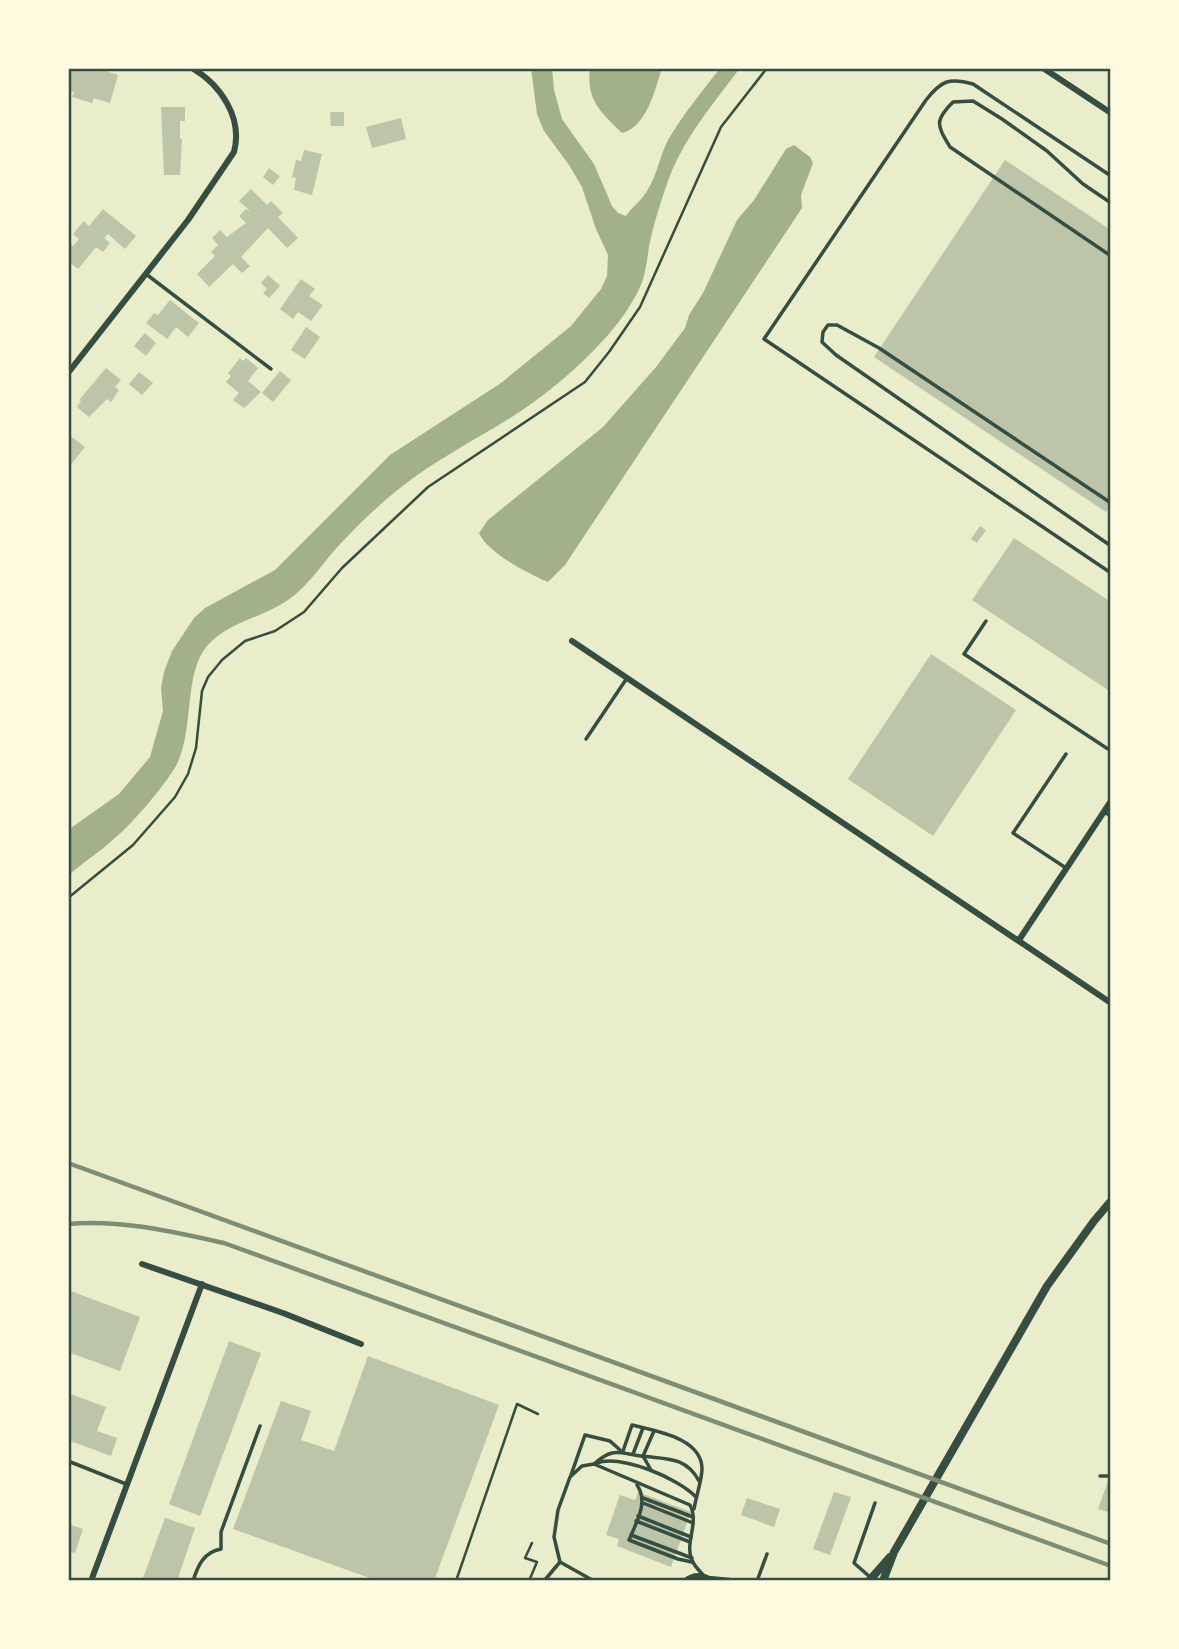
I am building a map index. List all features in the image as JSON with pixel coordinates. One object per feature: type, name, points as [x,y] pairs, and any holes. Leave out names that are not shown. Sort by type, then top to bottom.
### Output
[{"type":"street","points":[[68,373],[146,274],[226,167],[234,152],[237,139],[232,113],[223,97],[192,68]]},
{"type":"street","points":[[1043,68],[1111,113]]},
{"type":"street","points":[[572,641],[1111,1003]]},
{"type":"street","points":[[1018,940],[1111,802]]},
{"type":"street","points":[[883,1581],[894,1552],[1047,1286],[1111,1201]]},
{"type":"street","points":[[142,1264],[361,1344]]},
{"type":"street","points":[[91,1581],[202,1284]]},
{"type":"street","points":[[870,1580],[894,1552]]},
{"type":"street","points":[[685,1581],[696,1576],[732,1581]]},
{"type":"lane","points":[[1111,176],[973,84],[957,79],[946,81],[936,87],[926,100],[764,339],[1111,573]]},
{"type":"lane","points":[[1111,203],[1083,184],[1047,151],[974,102],[953,102],[942,112],[938,121],[940,130],[950,147],[1111,256]]},
{"type":"lane","points":[[146,274],[271,369]]},
{"type":"lane","points":[[1111,503],[875,345],[837,325],[828,325],[823,332],[822,342],[836,355],[1111,547]]},
{"type":"lane","points":[[986,621],[964,654],[1111,751]]},
{"type":"lane","points":[[586,739],[627,678]]},
{"type":"lane","points":[[1066,754],[1013,833],[1066,869]]},
{"type":"lane","points":[[1104,812],[1111,816]]},
{"type":"lane","points":[[622,1451],[632,1425],[687,1443],[701,1458],[702,1472],[693,1511]]},
{"type":"lane","points":[[193,1581],[199,1564],[211,1551],[221,1549],[221,1532],[260,1426]]},
{"type":"lane","points":[[633,1454],[643,1428]]},
{"type":"lane","points":[[643,1456],[654,1431]]},
{"type":"lane","points":[[594,1581],[560,1562],[554,1537],[554,1524],[585,1435],[610,1441],[622,1451],[643,1456],[663,1456],[683,1463],[699,1482]]},
{"type":"lane","points":[[594,1464],[604,1455],[622,1451]]},
{"type":"lane","points":[[643,1456],[652,1472]]},
{"type":"lane","points":[[68,1461],[126,1484]]},
{"type":"lane","points":[[570,1477],[582,1466],[602,1461],[618,1462],[671,1479],[696,1497]]},
{"type":"lane","points":[[594,1464],[690,1505],[694,1517],[689,1549],[692,1560]]},
{"type":"lane","points":[[1100,1476],[1111,1476]]},
{"type":"lane","points":[[636,1484],[643,1503],[631,1535],[692,1560],[710,1578]]},
{"type":"lane","points":[[643,1497],[694,1517]]},
{"type":"lane","points":[[643,1503],[693,1523]]},
{"type":"lane","points":[[870,1580],[854,1563],[875,1503]]},
{"type":"lane","points":[[637,1519],[690,1540]]},
{"type":"lane","points":[[757,1581],[767,1554]]},
{"type":"lane","points":[[544,1581],[560,1562]]},
{"type":"path","points":[[68,898],[134,845],[175,797],[188,774],[196,748],[202,691],[208,677],[222,660],[246,641],[275,631],[304,612],[342,568],[428,487],[585,382],[640,307],[721,127],[767,68]]},
{"type":"path","points":[[456,1581],[517,1404],[538,1414]]},
{"type":"path","points":[[529,1581],[537,1562],[525,1558],[532,1543]]},
{"type":"shaded area","points":[[531,68],[552,68],[554,90],[562,119],[594,164],[612,206],[618,213],[626,216],[647,191],[668,140],[680,121],[720,68],[740,68],[699,123],[673,168],[655,223],[641,285],[613,329],[573,370],[534,402],[426,469],[393,494],[337,547],[296,594],[278,606],[225,631],[207,646],[195,670],[186,732],[178,762],[150,802],[109,843],[68,876],[68,830],[119,794],[150,757],[163,711],[161,688],[164,672],[172,651],[194,618],[205,608],[275,570],[390,455],[501,383],[571,326],[601,289],[607,276],[608,255],[582,187],[544,131],[537,114]]},
{"type":"shaded area","points":[[590,68],[662,68],[649,106],[631,129],[622,133],[597,105],[590,89]]},
{"type":"shaded area","points":[[794,145],[810,157],[813,163],[801,195],[802,208],[565,565],[548,582],[499,555],[479,533],[488,520],[603,427],[656,367],[685,328],[737,220],[754,200],[786,149]]},
{"type":"building","points":[[70,68],[87,68],[99,72],[100,69],[118,75],[110,103],[94,98],[92,103],[72,97],[74,92],[68,91]]},
{"type":"building","points":[[161,107],[185,107],[185,121],[180,121],[180,175],[164,175]]},
{"type":"building","points":[[330,112],[344,112],[344,126],[331,126]]},
{"type":"building","points":[[401,118],[406,139],[372,148],[366,127]]},
{"type":"building","points":[[304,150],[322,154],[312,195],[294,190],[296,178],[292,177],[296,160],[301,161]]},
{"type":"building","points":[[1005,160],[1111,230],[1111,504],[1106,512],[874,357]]},
{"type":"building","points":[[269,168],[280,176],[273,185],[263,177]]},
{"type":"building","points":[[251,189],[267,205],[271,201],[283,213],[278,217],[298,238],[287,248],[268,228],[241,257],[250,266],[242,273],[233,264],[209,287],[197,274],[215,256],[211,252],[218,245],[212,238],[220,230],[227,237],[246,223],[239,216],[246,209],[251,212],[239,201]]},
{"type":"building","points":[[103,209],[136,236],[125,249],[108,234],[104,238],[110,243],[103,252],[96,247],[78,269],[68,261],[68,242],[73,246],[79,239],[73,234],[84,221],[89,226]]},
{"type":"building","points":[[268,275],[280,286],[269,298],[263,293],[267,289],[261,283]]},
{"type":"building","points":[[301,279],[315,289],[309,296],[323,305],[311,321],[298,312],[293,319],[280,309]]},
{"type":"building","points":[[170,300],[199,323],[188,337],[176,327],[167,339],[146,323],[154,313],[158,315]]},
{"type":"building","points":[[306,327],[320,337],[305,359],[291,350]]},
{"type":"building","points":[[145,333],[156,343],[146,356],[134,346]]},
{"type":"building","points":[[240,358],[243,361],[246,358],[258,368],[248,381],[261,392],[244,408],[233,400],[239,393],[226,382],[231,376],[228,373]]},
{"type":"building","points":[[106,368],[121,380],[115,387],[119,390],[111,402],[107,399],[89,417],[77,407],[81,401],[79,400]]},
{"type":"building","points":[[280,371],[291,380],[273,402],[262,393]]},
{"type":"building","points":[[139,372],[153,383],[142,395],[129,384]]},
{"type":"building","points":[[68,434],[85,447],[68,468]]},
{"type":"building","points":[[980,526],[986,530],[977,543],[971,539]]},
{"type":"building","points":[[1014,538],[1111,602],[1111,692],[972,600]]},
{"type":"building","points":[[931,654],[1016,710],[933,836],[848,779]]},
{"type":"building","points":[[68,1290],[140,1317],[120,1371],[68,1352]]},
{"type":"building","points":[[229,1341],[261,1353],[200,1516],[169,1504]]},
{"type":"building","points":[[368,1356],[499,1405],[434,1581],[378,1581],[233,1529],[281,1401],[311,1411],[301,1440],[334,1451]]},
{"type":"building","points":[[68,1393],[106,1407],[97,1431],[117,1438],[111,1456],[68,1440]]},
{"type":"building","points":[[1108,1481],[1111,1482],[1111,1513],[1098,1509]]},
{"type":"building","points":[[638,1492],[691,1512],[671,1567],[617,1546],[619,1539],[606,1535],[620,1495],[635,1500]]},
{"type":"building","points":[[834,1492],[851,1497],[830,1555],[813,1549]]},
{"type":"building","points":[[747,1498],[780,1509],[774,1527],[741,1515]]},
{"type":"building","points":[[165,1518],[195,1528],[177,1581],[142,1581]]},
{"type":"building","points":[[68,1524],[83,1529],[75,1553],[68,1551]]},
{"type":"railway","points":[[68,1163],[1111,1544]]},
{"type":"railway","points":[[68,1224],[127,1225],[224,1243],[1111,1566]]}]
